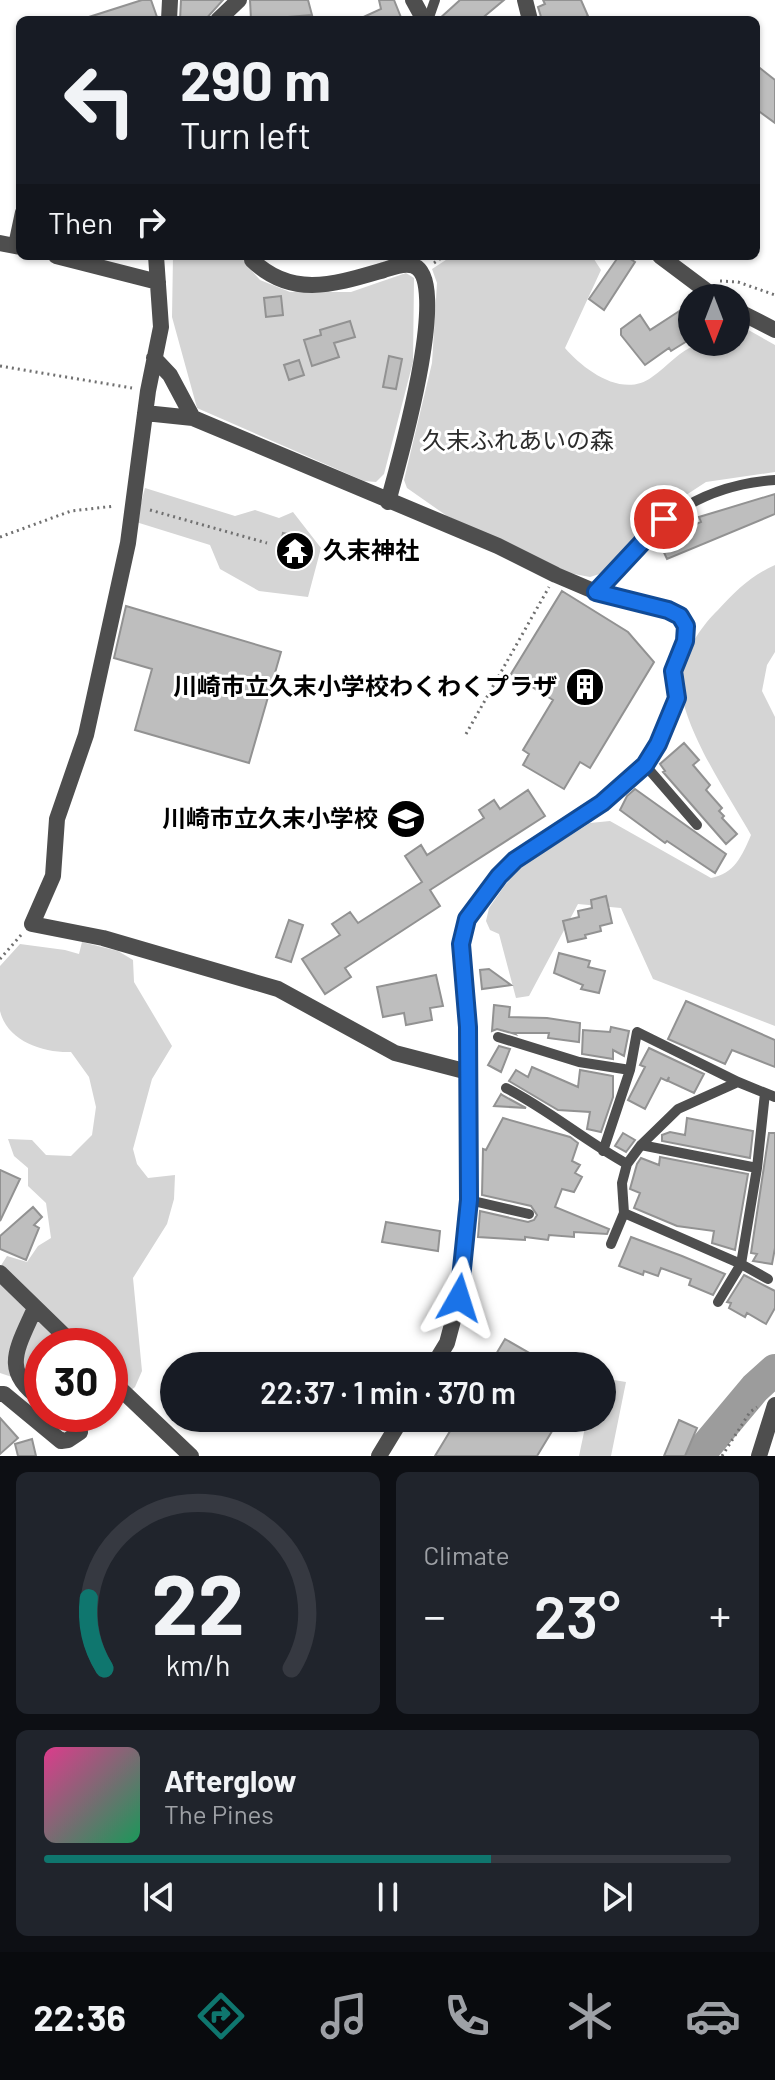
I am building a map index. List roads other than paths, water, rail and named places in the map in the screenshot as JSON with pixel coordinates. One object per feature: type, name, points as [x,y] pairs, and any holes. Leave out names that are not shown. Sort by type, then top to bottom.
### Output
[{"type":"street","points":[[222,16],[239,0]]},
{"type":"street","points":[[72,260],[158,282]]},
{"type":"street","points":[[156,260],[161,327],[148,391],[128,543],[86,735],[57,819],[53,876],[32,924],[103,938],[278,989],[395,1053],[468,1072]]},
{"type":"street","points":[[252,260],[278,280],[299,284],[348,281],[411,264],[422,272],[427,288],[419,378],[388,502]]},
{"type":"street","points":[[665,260],[697,284]]},
{"type":"street","points":[[750,317],[775,330]]},
{"type":"street","points":[[154,358],[170,375],[193,418]]},
{"type":"street","points":[[145,413],[193,418],[498,546],[596,592],[668,610],[680,616],[686,626],[685,641],[673,671],[677,698],[658,744],[645,765],[602,803],[515,860],[467,919],[461,944],[468,1027],[469,1200],[459,1298],[447,1343],[442,1352]]},
{"type":"street","points":[[0,1273],[56,1328]]},
{"type":"street","points":[[26,1328],[35,1308]]},
{"type":"street","points":[[24,1333],[17,1349],[15,1370],[24,1389]]},
{"type":"street","points":[[0,1394],[24,1410]]},
{"type":"street","points":[[128,1396],[191,1456]]},
{"type":"street","points":[[759,1456],[770,1435],[769,1404]]},
{"type":"street","points":[[50,1432],[61,1441],[80,1432]]},
{"type":"street","points":[[379,1456],[394,1432]]},
{"type":"lane","points":[[596,592],[664,519],[707,494],[775,480]]},
{"type":"lane","points":[[645,765],[697,825]]},
{"type":"lane","points":[[603,1151],[630,1070],[637,1032],[770,1095],[741,1264],[718,1302]]},
{"type":"lane","points":[[498,1037],[579,1062],[630,1070]]},
{"type":"lane","points":[[611,1244],[624,1213],[622,1183],[627,1164],[641,1145],[678,1109],[738,1082]]},
{"type":"lane","points":[[506,1088],[542,1107],[603,1151],[627,1164]]},
{"type":"lane","points":[[641,1145],[757,1168]]},
{"type":"lane","points":[[469,1200],[529,1214]]},
{"type":"lane","points":[[624,1213],[768,1279]]},
{"type":"waterway","points":[[698,1456],[755,1388],[775,1370]]},
{"type":"place","name":"久末神社","points":[[295,551]]},
{"type":"place","name":"川崎市立久末小学校わくわくプラザ","points":[[585,687]]},
{"type":"place","name":"川崎市立久末小学校","points":[[406,819]]},
{"type":"park label","name":"久末ふれあいの森","points":[[518,441]]}]
